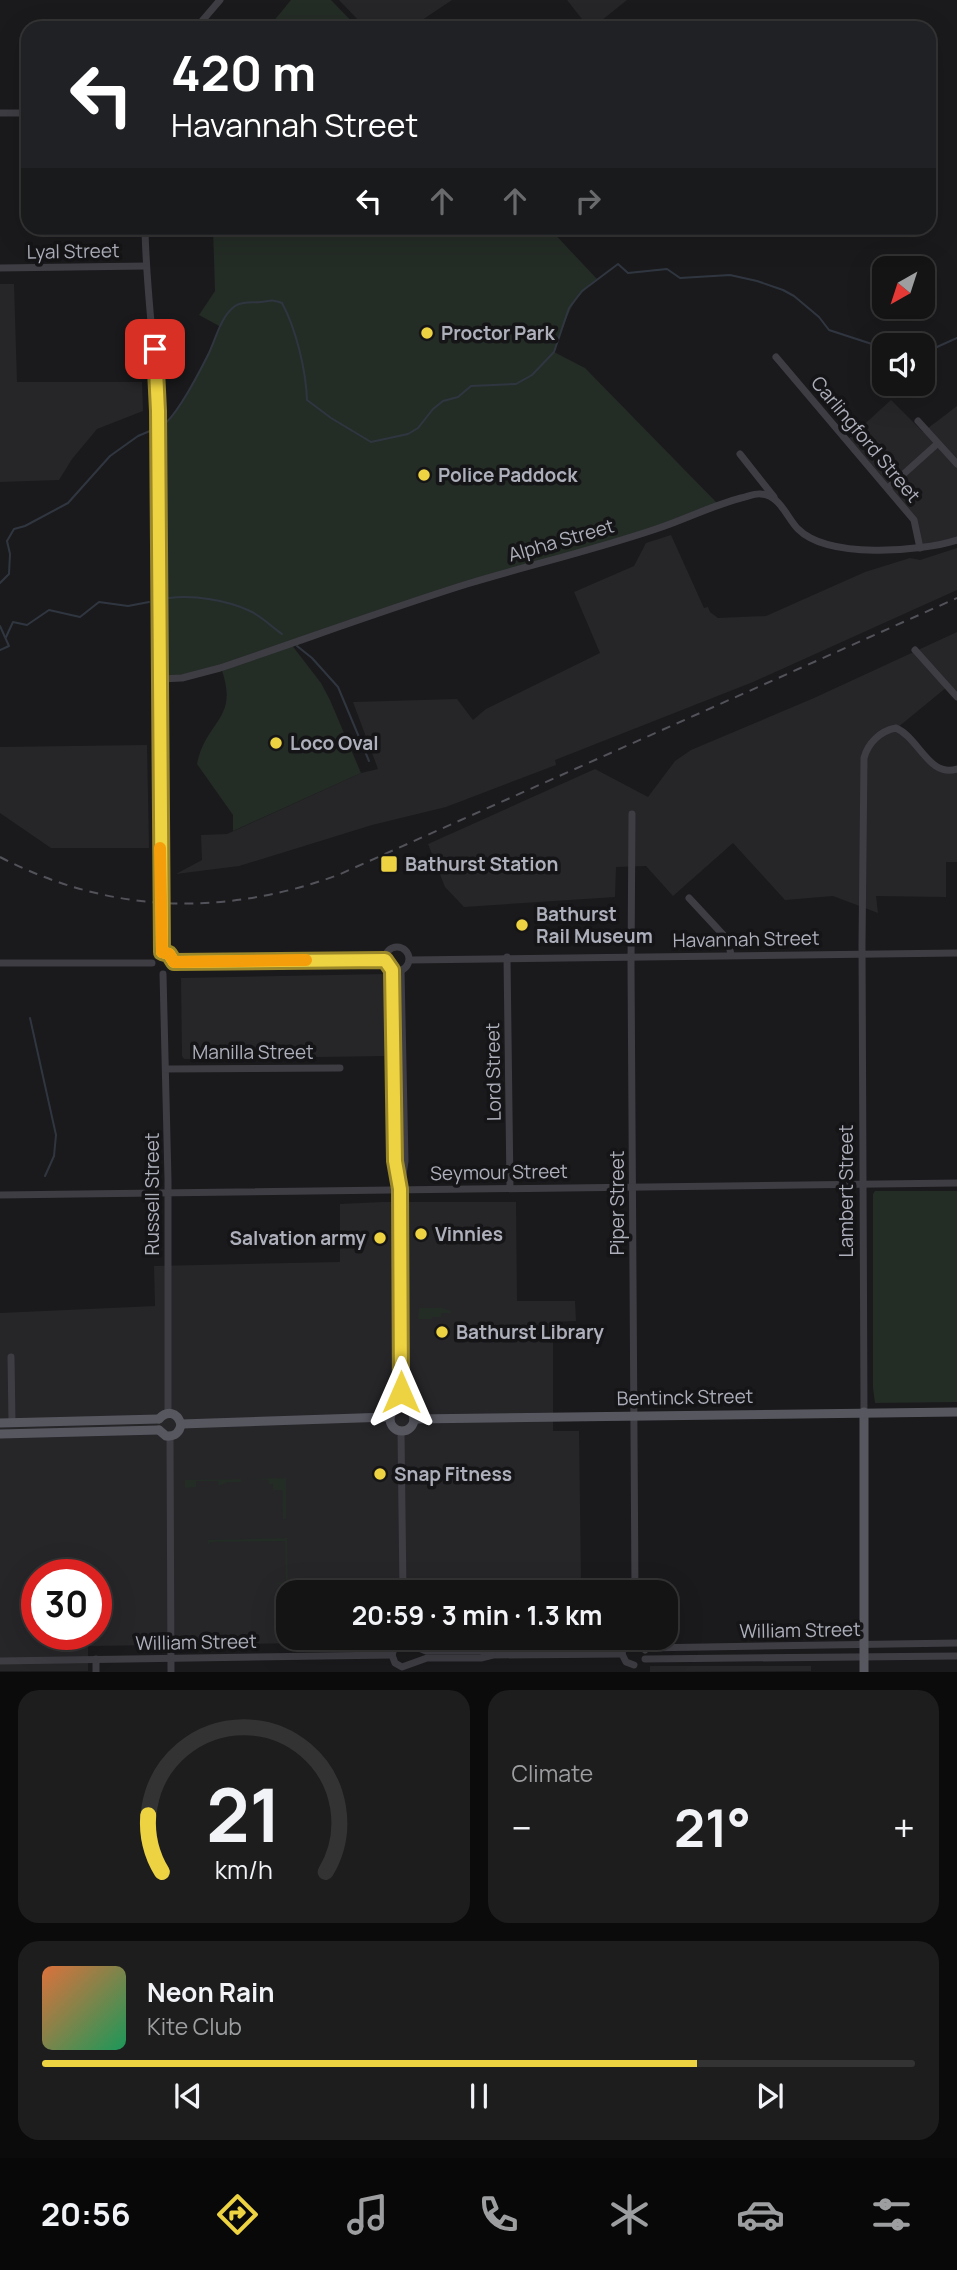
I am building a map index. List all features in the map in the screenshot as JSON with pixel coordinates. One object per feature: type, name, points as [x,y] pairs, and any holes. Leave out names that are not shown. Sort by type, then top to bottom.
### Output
[{"type":"main road","points":[[401,1406],[409,1408],[414,1419],[409,1429],[401,1431],[394,1428],[389,1417],[394,1408],[401,1406]]},
{"type":"main road","name":"Lambert Street","points":[[864,1412],[864,1671]]},
{"type":"main road","name":"Bentinck Street","points":[[414,1419],[957,1412]]},
{"type":"main road","points":[[0,1423],[159,1419],[168,1413],[178,1417],[181,1424],[177,1434],[170,1437],[163,1435],[159,1430],[159,1419]]},
{"type":"main road","points":[[181,1424],[389,1417]]},
{"type":"main road","points":[[0,1434],[159,1430]]},
{"type":"street","points":[[202,21],[219,0]]},
{"type":"street","points":[[0,113],[21,113]]},
{"type":"street","points":[[145,235],[158,411],[162,952]]},
{"type":"street","name":"Lyal Street","points":[[0,268],[146,265]]},
{"type":"street","name":"Carlingford Street","points":[[776,358],[914,520],[920,548]]},
{"type":"street","points":[[918,421],[957,464]]},
{"type":"street","points":[[888,488],[937,444]]},
{"type":"street","points":[[740,454],[798,530],[817,542],[836,548],[857,549],[920,548],[957,540]]},
{"type":"street","name":"Alpha Street","points":[[160,679],[182,678],[213,670],[465,585],[656,529],[718,505],[763,494],[775,499]]},
{"type":"street","points":[[915,650],[957,698]]},
{"type":"street","name":"Lambert Street","points":[[864,1412],[864,758],[867,749],[878,737],[896,728],[907,735],[938,768],[947,771],[957,769]]},
{"type":"street","name":"Piper Street","points":[[632,814],[635,1580]]},
{"type":"street","points":[[689,898],[728,940],[731,955]]},
{"type":"street","points":[[385,960],[388,950],[396,946],[406,950],[410,960],[406,967],[392,970]]},
{"type":"street","points":[[162,952],[169,954],[174,962],[171,971],[163,974],[155,971],[152,963],[154,957],[162,952]]},
{"type":"street","name":"Havannah Street","points":[[410,960],[957,953]]},
{"type":"street","name":"Lord Street","points":[[507,957],[510,1188]]},
{"type":"street","points":[[174,962],[385,960]]},
{"type":"street","points":[[385,960],[392,970],[395,1161],[400,1189],[401,1406]]},
{"type":"street","points":[[0,963],[152,963]]},
{"type":"street","points":[[400,1189],[405,1161],[401,970]]},
{"type":"street","name":"Russell Street","points":[[163,974],[168,1193],[168,1413]]},
{"type":"street","points":[[393,1030],[404,1031]]},
{"type":"street","name":"Manilla Street","points":[[166,1069],[340,1068]]},
{"type":"street","points":[[395,1120],[404,1119]]},
{"type":"street","name":"Seymour Street","points":[[0,1195],[863,1182],[957,1183]]},
{"type":"street","points":[[11,1357],[12,1422]]},
{"type":"street","points":[[401,1431],[404,1580]]},
{"type":"street","points":[[170,1437],[171,1671]]},
{"type":"street","name":"William Street","points":[[678,1648],[957,1643]]},
{"type":"street","points":[[394,1650],[392,1655],[395,1662],[404,1669],[427,1658],[622,1654]]},
{"type":"street","points":[[414,1662],[415,1650]]},
{"type":"street","points":[[422,1650],[481,1651],[493,1655]]},
{"type":"street","points":[[623,1650],[626,1662],[634,1668],[645,1659],[644,1650]]},
{"type":"street","name":"William Street","points":[[0,1661],[392,1655]]},
{"type":"street","name":"William Street","points":[[645,1659],[957,1656]]},
{"type":"street","points":[[96,1659],[96,1671]]},
{"type":"shaded area","points":[[291,0],[331,0],[351,21],[274,21]]},
{"type":"shaded area","points":[[339,0],[452,0],[420,21],[359,21]]},
{"type":"shaded area","points":[[567,0],[627,0],[601,21],[584,21]]},
{"type":"shaded area","name":"Police Paddock","points":[[213,235],[556,235],[597,279],[573,304],[554,352],[585,368],[718,504],[656,529],[533,565],[291,644],[321,683],[361,773],[233,831],[233,815],[197,764],[201,749],[220,719],[227,699],[221,668],[160,679],[160,428],[178,410],[221,327],[199,315],[215,291]]},
{"type":"shaded area","points":[[0,284],[14,284],[17,382],[142,382],[143,411],[97,429],[72,459],[59,480],[0,482]]},
{"type":"shaded area","points":[[891,400],[923,432],[957,406],[957,540],[920,548],[914,520],[846,441]]},
{"type":"shaded area","points":[[671,535],[704,608],[708,607],[718,618],[766,616],[865,572],[910,558],[920,560],[957,548],[957,590],[753,682],[555,760],[556,765],[446,807],[372,825],[239,866],[176,874],[202,860],[201,835],[227,834],[361,773],[378,769],[353,702],[457,699],[473,720],[486,709],[600,653],[574,592],[634,566],[646,543]]},
{"type":"shaded area","points":[[957,632],[957,698],[947,687],[897,728],[935,766],[957,769],[957,862],[946,862],[946,897],[876,896],[878,913],[833,896],[785,900],[733,843],[673,896],[646,866],[616,867],[615,897],[464,907],[445,887],[428,844],[595,769],[648,797],[675,761],[691,750],[814,698]]},
{"type":"shaded area","points":[[147,745],[149,848],[51,848],[0,813],[0,747]]},
{"type":"shaded area","points":[[385,974],[384,1056],[184,1059],[182,1056],[181,978]]},
{"type":"shaded area","points":[[875,1191],[957,1191],[957,1402],[875,1403]]},
{"type":"shaded area","points":[[516,1202],[517,1301],[575,1301],[576,1321],[553,1322],[553,1431],[579,1431],[581,1579],[626,1580],[276,1580],[276,1644],[112,1646],[112,1559],[21,1559],[21,1650],[88,1650],[88,1671],[0,1671],[0,1313],[155,1306],[154,1266],[340,1262],[340,1204]]},
{"type":"shaded area","points":[[419,1308],[442,1308],[451,1313],[442,1313],[441,1317],[432,1319],[418,1319]]},
{"type":"shaded area","points":[[286,1478],[286,1519],[283,1519],[282,1490],[273,1490],[273,1484],[269,1484],[268,1480],[246,1479]]},
{"type":"shaded area","points":[[241,1479],[241,1482],[228,1482],[219,1486],[218,1481],[196,1481],[196,1487],[185,1488],[185,1480]]},
{"type":"shaded area","points":[[287,1538],[288,1580],[285,1541],[210,1542],[208,1546],[208,1540]]},
{"type":"shaded area","points":[[650,1666],[811,1666],[811,1671],[650,1672]]},
{"type":"waterway","points":[[162,426],[188,392],[226,315],[235,306],[244,303],[282,303],[299,350],[307,400],[371,442],[408,434],[418,428],[443,401],[458,397],[471,386],[516,384],[532,375],[554,352],[569,308],[582,291],[618,264],[628,273],[667,269],[680,278],[730,275],[757,281],[794,296],[819,317],[829,330],[872,344]]},
{"type":"waterway","points":[[935,347],[957,338]]},
{"type":"waterway","points":[[0,583],[9,574],[10,554],[7,541],[14,529],[68,503],[110,456],[138,436],[157,428]]},
{"type":"waterway","points":[[169,598],[200,598],[241,607],[254,613],[282,634]]},
{"type":"waterway","points":[[6,637],[13,622],[27,625],[49,610],[80,617],[99,602],[128,606],[149,602]]},
{"type":"waterway","points":[[0,626],[9,646],[0,650]]},
{"type":"waterway","points":[[297,646],[312,658],[338,687],[369,761]]},
{"type":"waterway","points":[[30,1018],[56,1135],[54,1156],[45,1176]]},
{"type":"railway","points":[[0,857],[41,876],[83,890],[125,899],[210,903],[295,889],[338,875],[957,598]]},
{"type":"slow traffic","points":[[160,848],[162,952],[169,954],[174,962],[306,960]]},
{"type":"place","name":"Proctor Park","points":[[427,333]]},
{"type":"place","name":"Police Paddock","points":[[424,475]]},
{"type":"place","name":"Loco Oval","points":[[276,743]]},
{"type":"place","name":"Bathurst Station","points":[[389,864]]},
{"type":"place","name":"Bathurst Rail Museum","points":[[522,925]]},
{"type":"place","name":"Vinnies","points":[[421,1234]]},
{"type":"place","name":"Salvation army","points":[[380,1238]]},
{"type":"place","name":"Bathurst Library","points":[[442,1332]]},
{"type":"place","name":"Snap Fitness","points":[[380,1474]]},
{"type":"route","points":[[155,349],[158,411],[162,952],[169,954],[174,962],[385,960],[392,970],[395,1161],[400,1189],[401,1392]]}]
